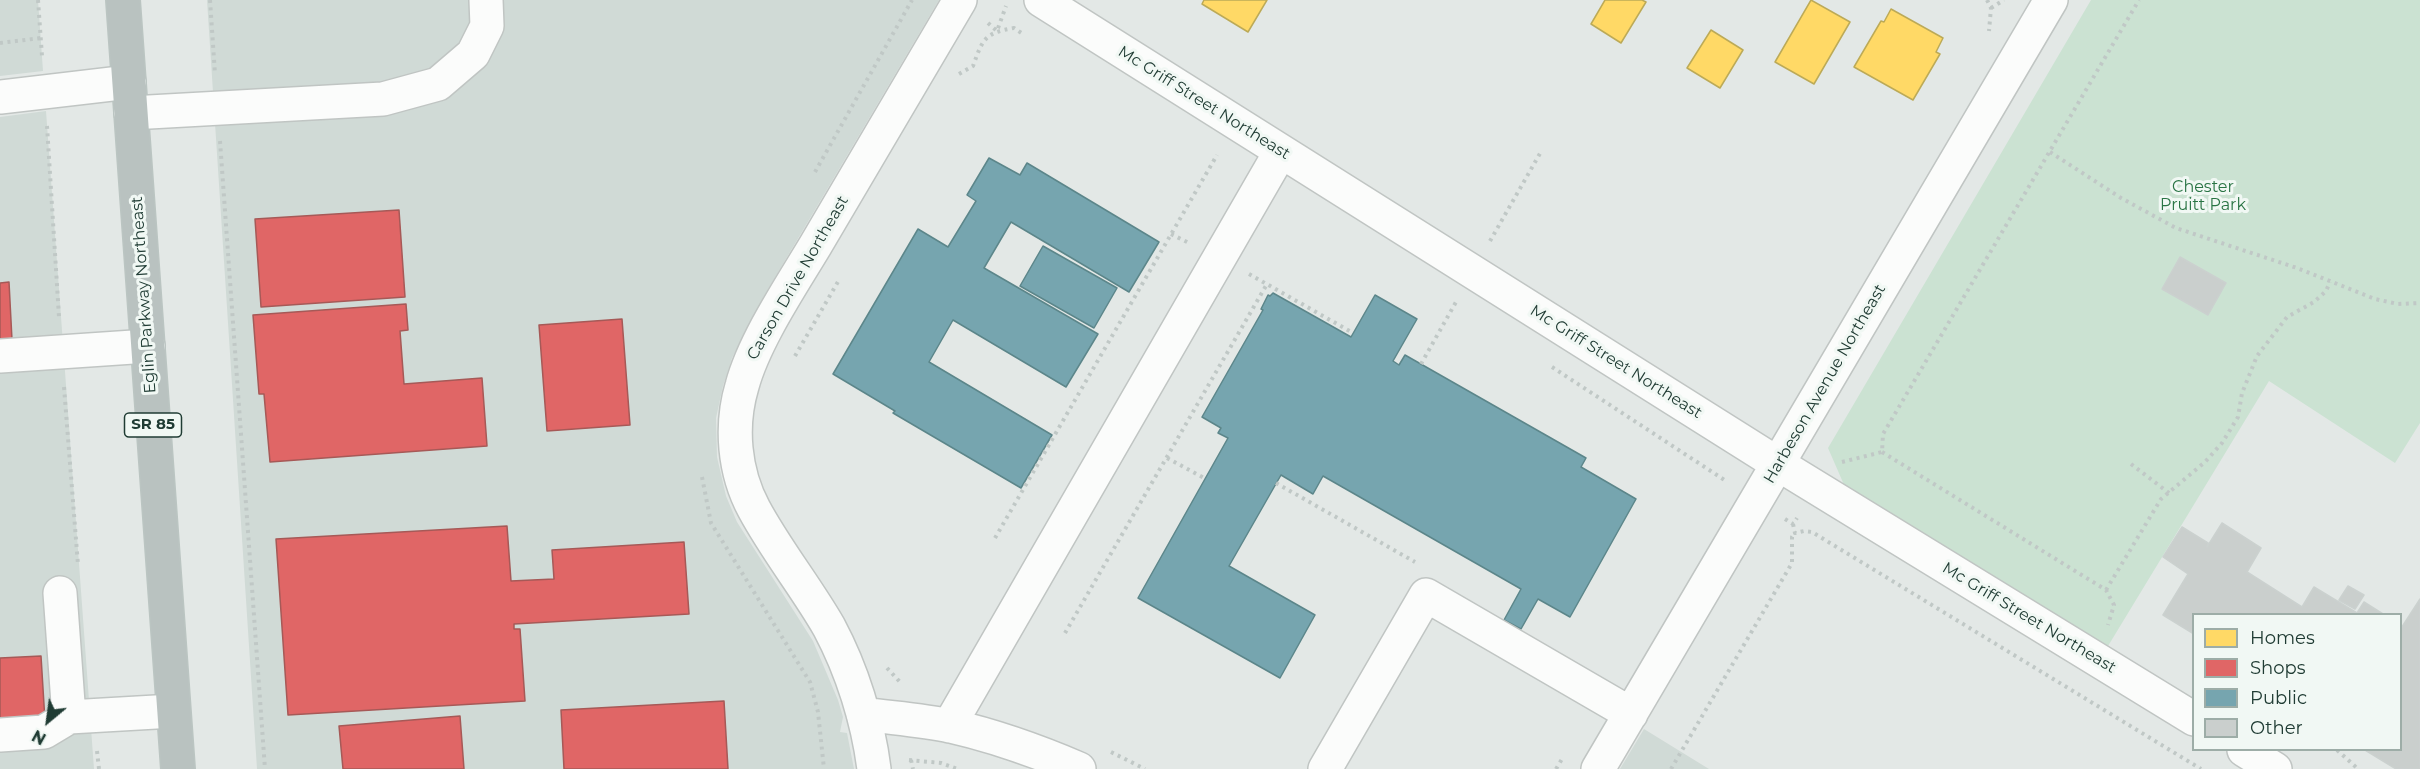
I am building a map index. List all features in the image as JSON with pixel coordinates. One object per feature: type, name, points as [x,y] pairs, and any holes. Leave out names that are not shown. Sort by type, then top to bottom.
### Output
[{"type":"highway","name":"Eglin Parkway Northeast","points":[[123,0],[178,769]]},
{"type":"street","points":[[0,96],[130,97],[217,108],[383,99],[438,84],[472,54],[487,26],[486,0]]},
{"type":"street","name":"Carson Drive Northeast","points":[[874,769],[870,742],[856,690],[830,628],[754,508],[747,493],[735,450],[735,420],[741,387],[749,363],[781,304],[960,0]]},
{"type":"street","name":"Mc Griff Street Northeast","points":[[1041,0],[1813,486],[2192,718]]},
{"type":"street","name":"Harbeson Avenue Northeast","points":[[1598,769],[2051,0]]},
{"type":"street","points":[[949,726],[1281,151]]},
{"type":"street","points":[[0,356],[148,346]]},
{"type":"street","points":[[60,593],[69,717]]},
{"type":"street","points":[[1324,769],[1426,595],[1631,714]]},
{"type":"street","points":[[0,735],[44,732],[69,717],[174,711]]},
{"type":"street","points":[[863,714],[949,726],[989,736],[1038,751],[1079,769]]},
{"type":"street","points":[[2246,751],[2275,769]]},
{"type":"path","points":[[210,0],[265,769]]},
{"type":"path","points":[[997,31],[1008,0]]},
{"type":"path","points":[[1991,8],[2004,0]]},
{"type":"path","points":[[1881,452],[1882,434],[2139,0]]},
{"type":"path","points":[[954,83],[960,73],[973,66],[986,36],[1014,28],[1024,34]]},
{"type":"path","points":[[0,44],[41,38]]},
{"type":"path","points":[[2050,152],[2121,198],[2176,228],[2297,268],[2375,299],[2398,304],[2420,303]]},
{"type":"path","points":[[995,538],[1217,155],[1263,183]]},
{"type":"path","points":[[1171,234],[1220,258],[1353,333]]},
{"type":"path","points":[[792,361],[840,278]]},
{"type":"path","points":[[2106,590],[2161,499],[2205,462],[2222,443],[2238,417],[2242,393],[2257,356],[2287,317],[2314,302],[2326,291],[2330,282]]},
{"type":"path","points":[[1065,633],[1267,285]]},
{"type":"path","points":[[1444,298],[1464,311]]},
{"type":"path","points":[[1548,364],[1793,524]]},
{"type":"path","points":[[1671,769],[1792,563],[1792,537],[1795,533],[1793,524],[1824,467],[1881,452],[2106,590],[2115,605],[2108,633]]},
{"type":"path","points":[[1167,458],[1206,479]]},
{"type":"path","points":[[2131,464],[2169,493]]},
{"type":"path","points":[[1276,483],[1417,562]]},
{"type":"path","points":[[1795,533],[1812,532],[2201,769]]},
{"type":"path","points":[[879,660],[903,686],[904,720],[913,769]]},
{"type":"path","points":[[2338,751],[2358,769]]},
{"type":"shaded area","points":[[0,0],[38,0],[43,71],[0,76]]},
{"type":"shaded area","points":[[207,0],[939,0],[764,296],[732,358],[716,418],[717,457],[726,496],[737,522],[813,641],[838,700],[843,717],[840,732],[847,733],[854,769],[257,769]]},
{"type":"shaded area","points":[[46,111],[94,769],[0,769],[0,117]]},
{"type":"shaded area","points":[[1644,729],[1709,769],[1620,769]]},
{"type":"green space","name":"Chester Pruitt Park","points":[[2091,0],[2420,0],[2420,423],[2395,463],[2269,381],[2105,651],[1845,487],[1828,448]]},
{"type":"building: Homes","points":[[1204,0],[1267,0],[1248,32],[1202,4]]},
{"type":"building: Homes","points":[[1605,0],[1642,0],[1646,2],[1621,43],[1591,24]]},
{"type":"building: Homes","points":[[1811,0],[1850,22],[1814,84],[1775,62]]},
{"type":"building: Homes","points":[[1891,9],[1943,38],[1936,52],[1940,54],[1913,100],[1854,67],[1881,21],[1884,22]]},
{"type":"building: Homes","points":[[1711,30],[1743,50],[1720,88],[1687,68]]},
{"type":"building: Shops","points":[[399,210],[405,297],[261,307],[255,219]]},
{"type":"building: Shops","points":[[9,282],[12,340],[0,341],[0,283]]},
{"type":"building: Shops","points":[[406,304],[408,330],[400,331],[404,384],[482,378],[487,446],[270,462],[264,394],[259,394],[253,315]]},
{"type":"building: Shops","points":[[622,319],[630,425],[547,431],[539,325]]},
{"type":"building: Shops","points":[[507,526],[511,581],[554,579],[552,550],[684,542],[689,614],[514,624],[514,629],[520,629],[525,701],[288,715],[276,539]]},
{"type":"building: Shops","points":[[41,656],[45,721],[0,724],[0,658]]},
{"type":"building: Shops","points":[[724,701],[728,769],[564,769],[561,710]]},
{"type":"building: Shops","points":[[460,716],[464,769],[343,769],[339,726]]},
{"type":"building: Public","points":[[989,158],[1020,175],[1027,163],[1159,242],[1129,292],[1011,222],[984,268],[1098,334],[1066,387],[953,320],[929,362],[1052,435],[1021,488],[893,413],[895,411],[833,374],[918,229],[948,247],[976,201],[967,195]]},
{"type":"building: Public","points":[[1043,246],[1117,288],[1094,328],[1020,286]]},
{"type":"building: Public","points":[[1273,293],[1351,337],[1375,295],[1417,319],[1393,361],[1399,365],[1405,355],[1586,458],[1581,467],[1636,499],[1570,617],[1538,599],[1521,629],[1504,620],[1521,589],[1323,476],[1313,494],[1281,475],[1229,566],[1315,615],[1280,678],[1138,598],[1228,438],[1218,433],[1221,428],[1202,417],[1263,310],[1261,309],[1268,295]]},
{"type":"building: Other","points":[[2180,257],[2226,283],[2208,315],[2162,289]]},
{"type":"building: Other","points":[[2222,523],[2261,548],[2247,572],[2302,607],[2314,587],[2357,613],[2192,613],[2192,633],[2163,615],[2188,574],[2163,557],[2182,527],[2208,543],[2207,547]]},
{"type":"building: Other","points":[[2348,586],[2364,595],[2355,609],[2339,600]]},
{"type":"building: Other","points":[[2420,599],[2420,769],[2396,769],[2367,751],[2402,751],[2402,627]]},
{"type":"building: Other","points":[[2364,602],[2381,613],[2357,613]]}]
